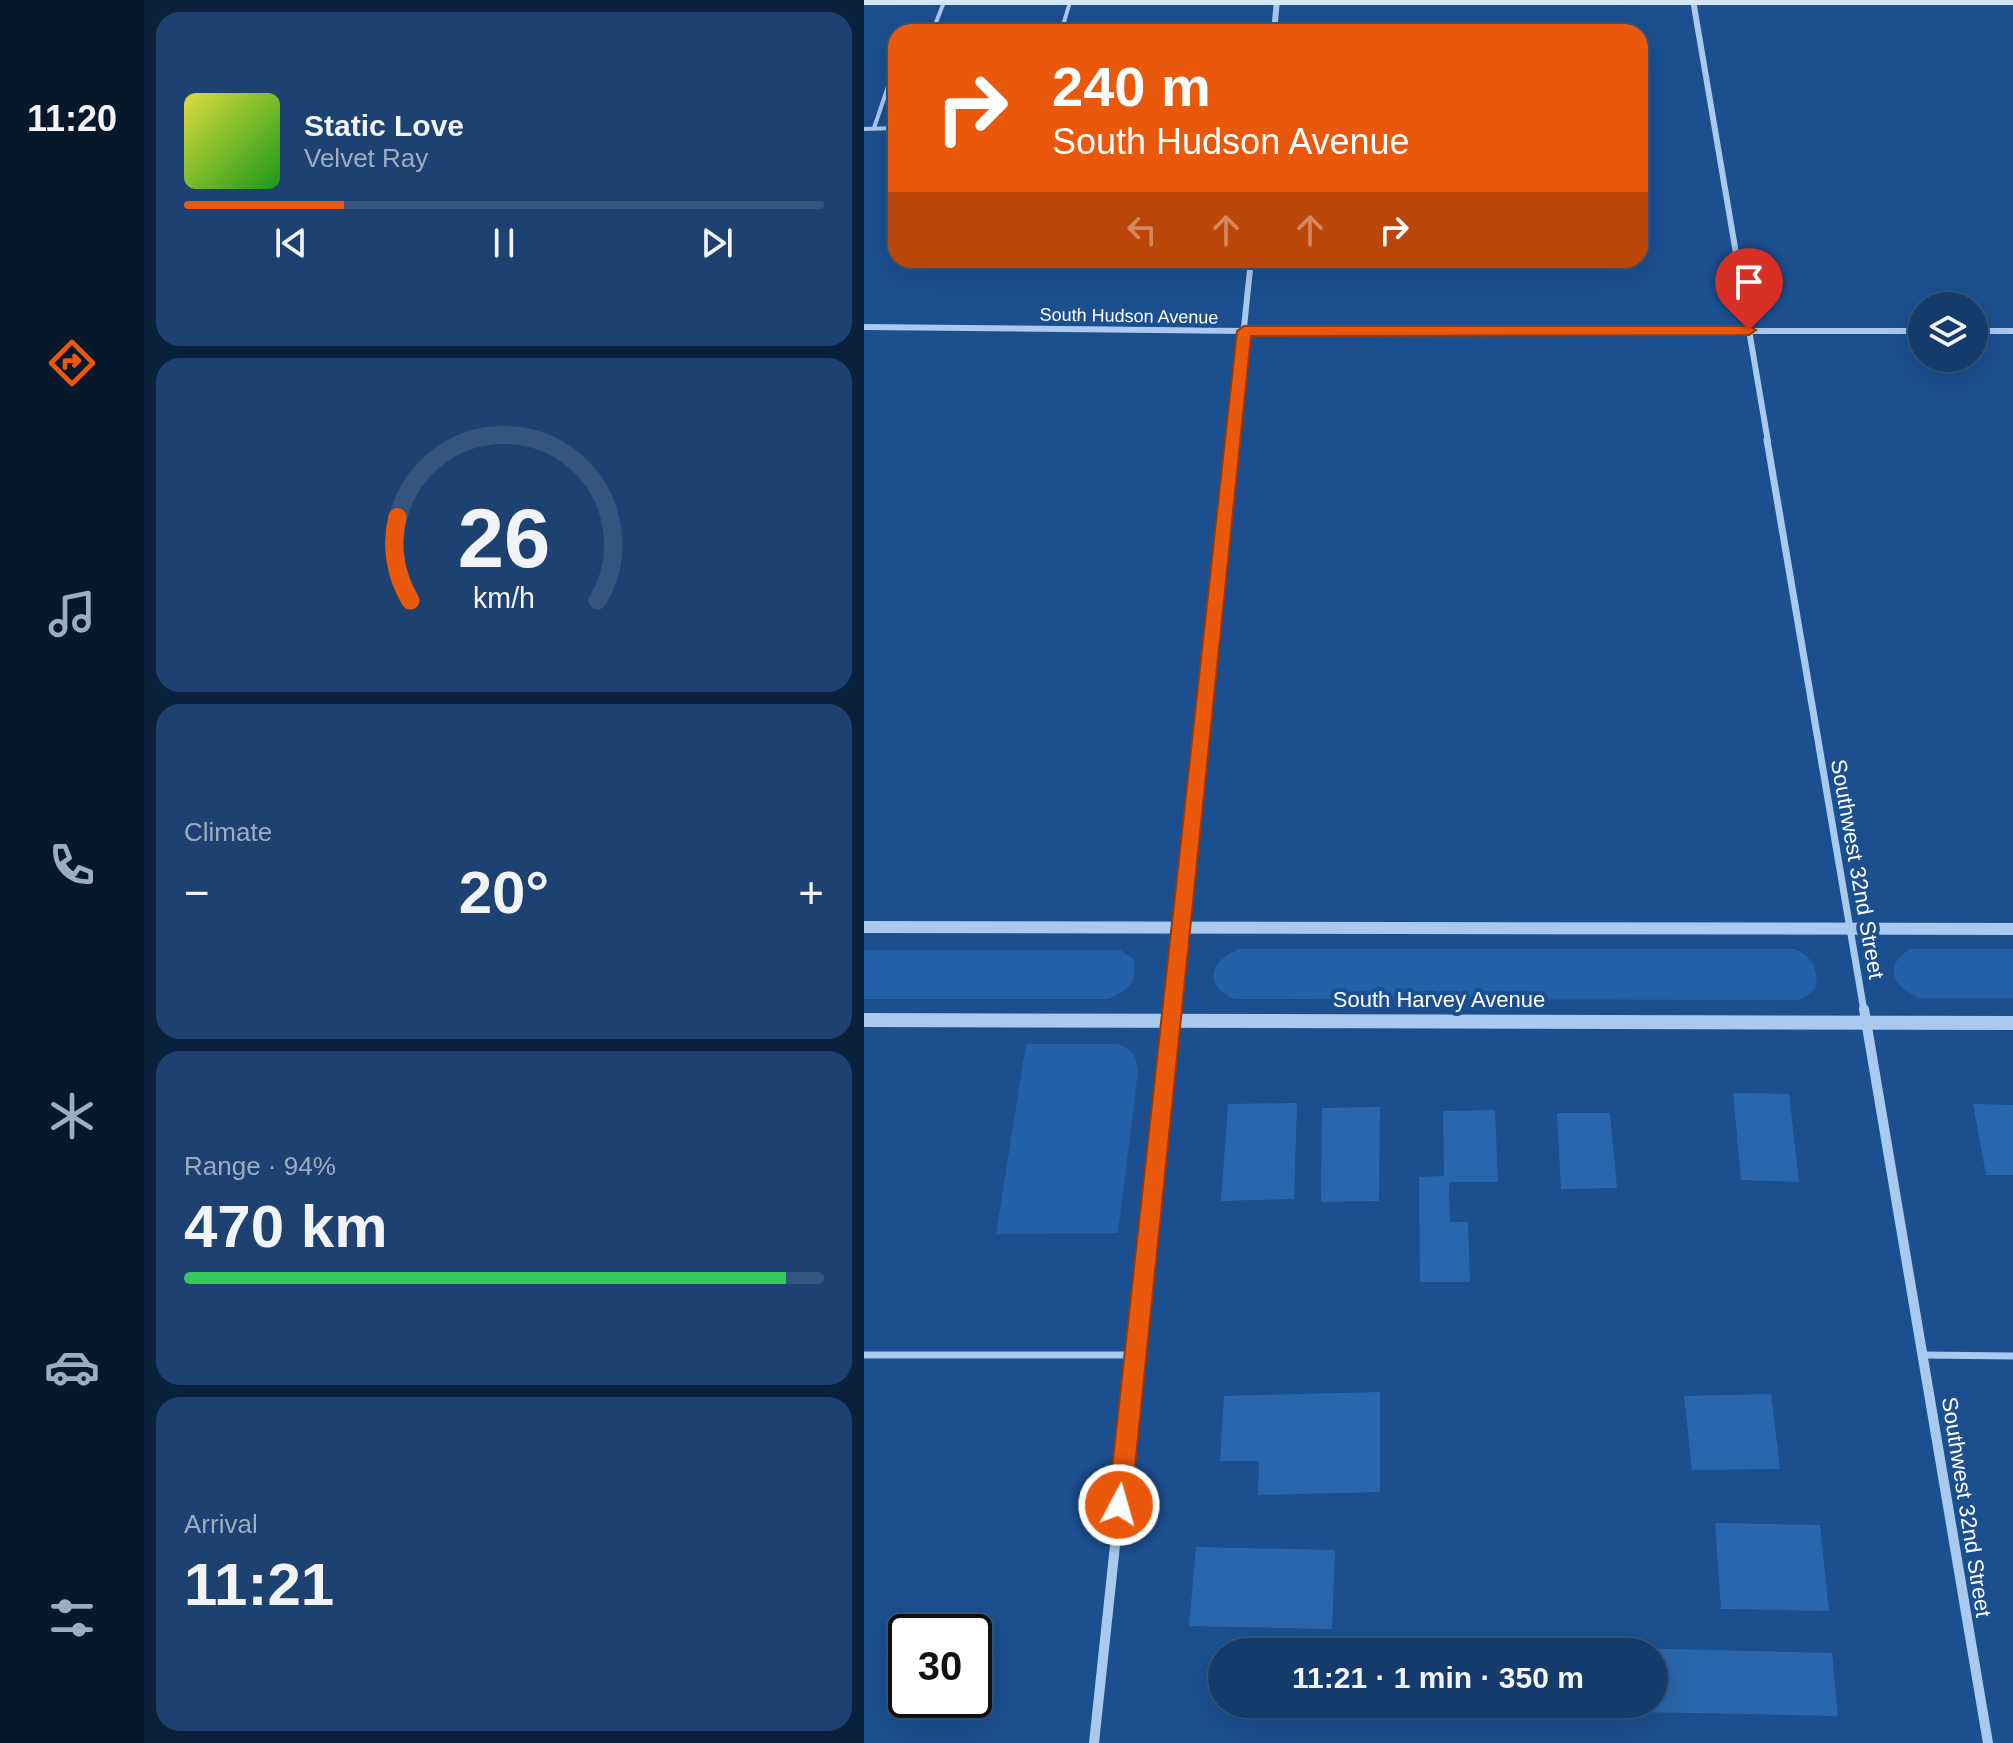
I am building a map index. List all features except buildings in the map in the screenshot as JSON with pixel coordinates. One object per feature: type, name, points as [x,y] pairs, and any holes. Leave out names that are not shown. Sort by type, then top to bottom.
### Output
[{"type":"main road","points":[[864,2],[2013,2]]},
{"type":"street","points":[[1275,24],[1277,1]]},
{"type":"street","name":"Southwest 32nd Street","points":[[1693,1],[1988,1743]]},
{"type":"street","points":[[1094,1743],[1250,268]]},
{"type":"street","name":"South Hudson Avenue","points":[[864,327],[1244,331],[1908,331]]},
{"type":"street","points":[[1988,331],[2013,331]]},
{"type":"street","points":[[864,927],[2013,929]]},
{"type":"street","name":"South Harvey Avenue","points":[[864,1020],[2013,1023]]},
{"type":"lane","points":[[935,24],[944,2]]},
{"type":"lane","points":[[1063,24],[1070,2]]},
{"type":"lane","points":[[874,128],[888,87]]},
{"type":"lane","points":[[864,129],[888,128]]},
{"type":"lane","points":[[864,1355],[1135,1355]]},
{"type":"lane","points":[[1924,1355],[2013,1356]]},
{"type":"shaded area","points":[[1239,949],[1794,949],[1813,965],[1816,983],[1815,990],[1799,1000],[1234,999],[1217,986],[1214,973],[1221,960]]},
{"type":"shaded area","points":[[1910,949],[2013,949],[2013,998],[1920,998],[1911,994],[1894,976],[1896,963]]},
{"type":"shaded area","points":[[864,950],[1120,950],[1134,959],[1135,974],[1127,988],[1109,999],[864,999]]},
{"type":"shaded area","points":[[1026,1044],[1118,1044],[1135,1057],[1138,1071],[1118,1233],[996,1234]]},
{"type":"route","points":[[1119,1505],[1244,331],[1749,330]]}]
